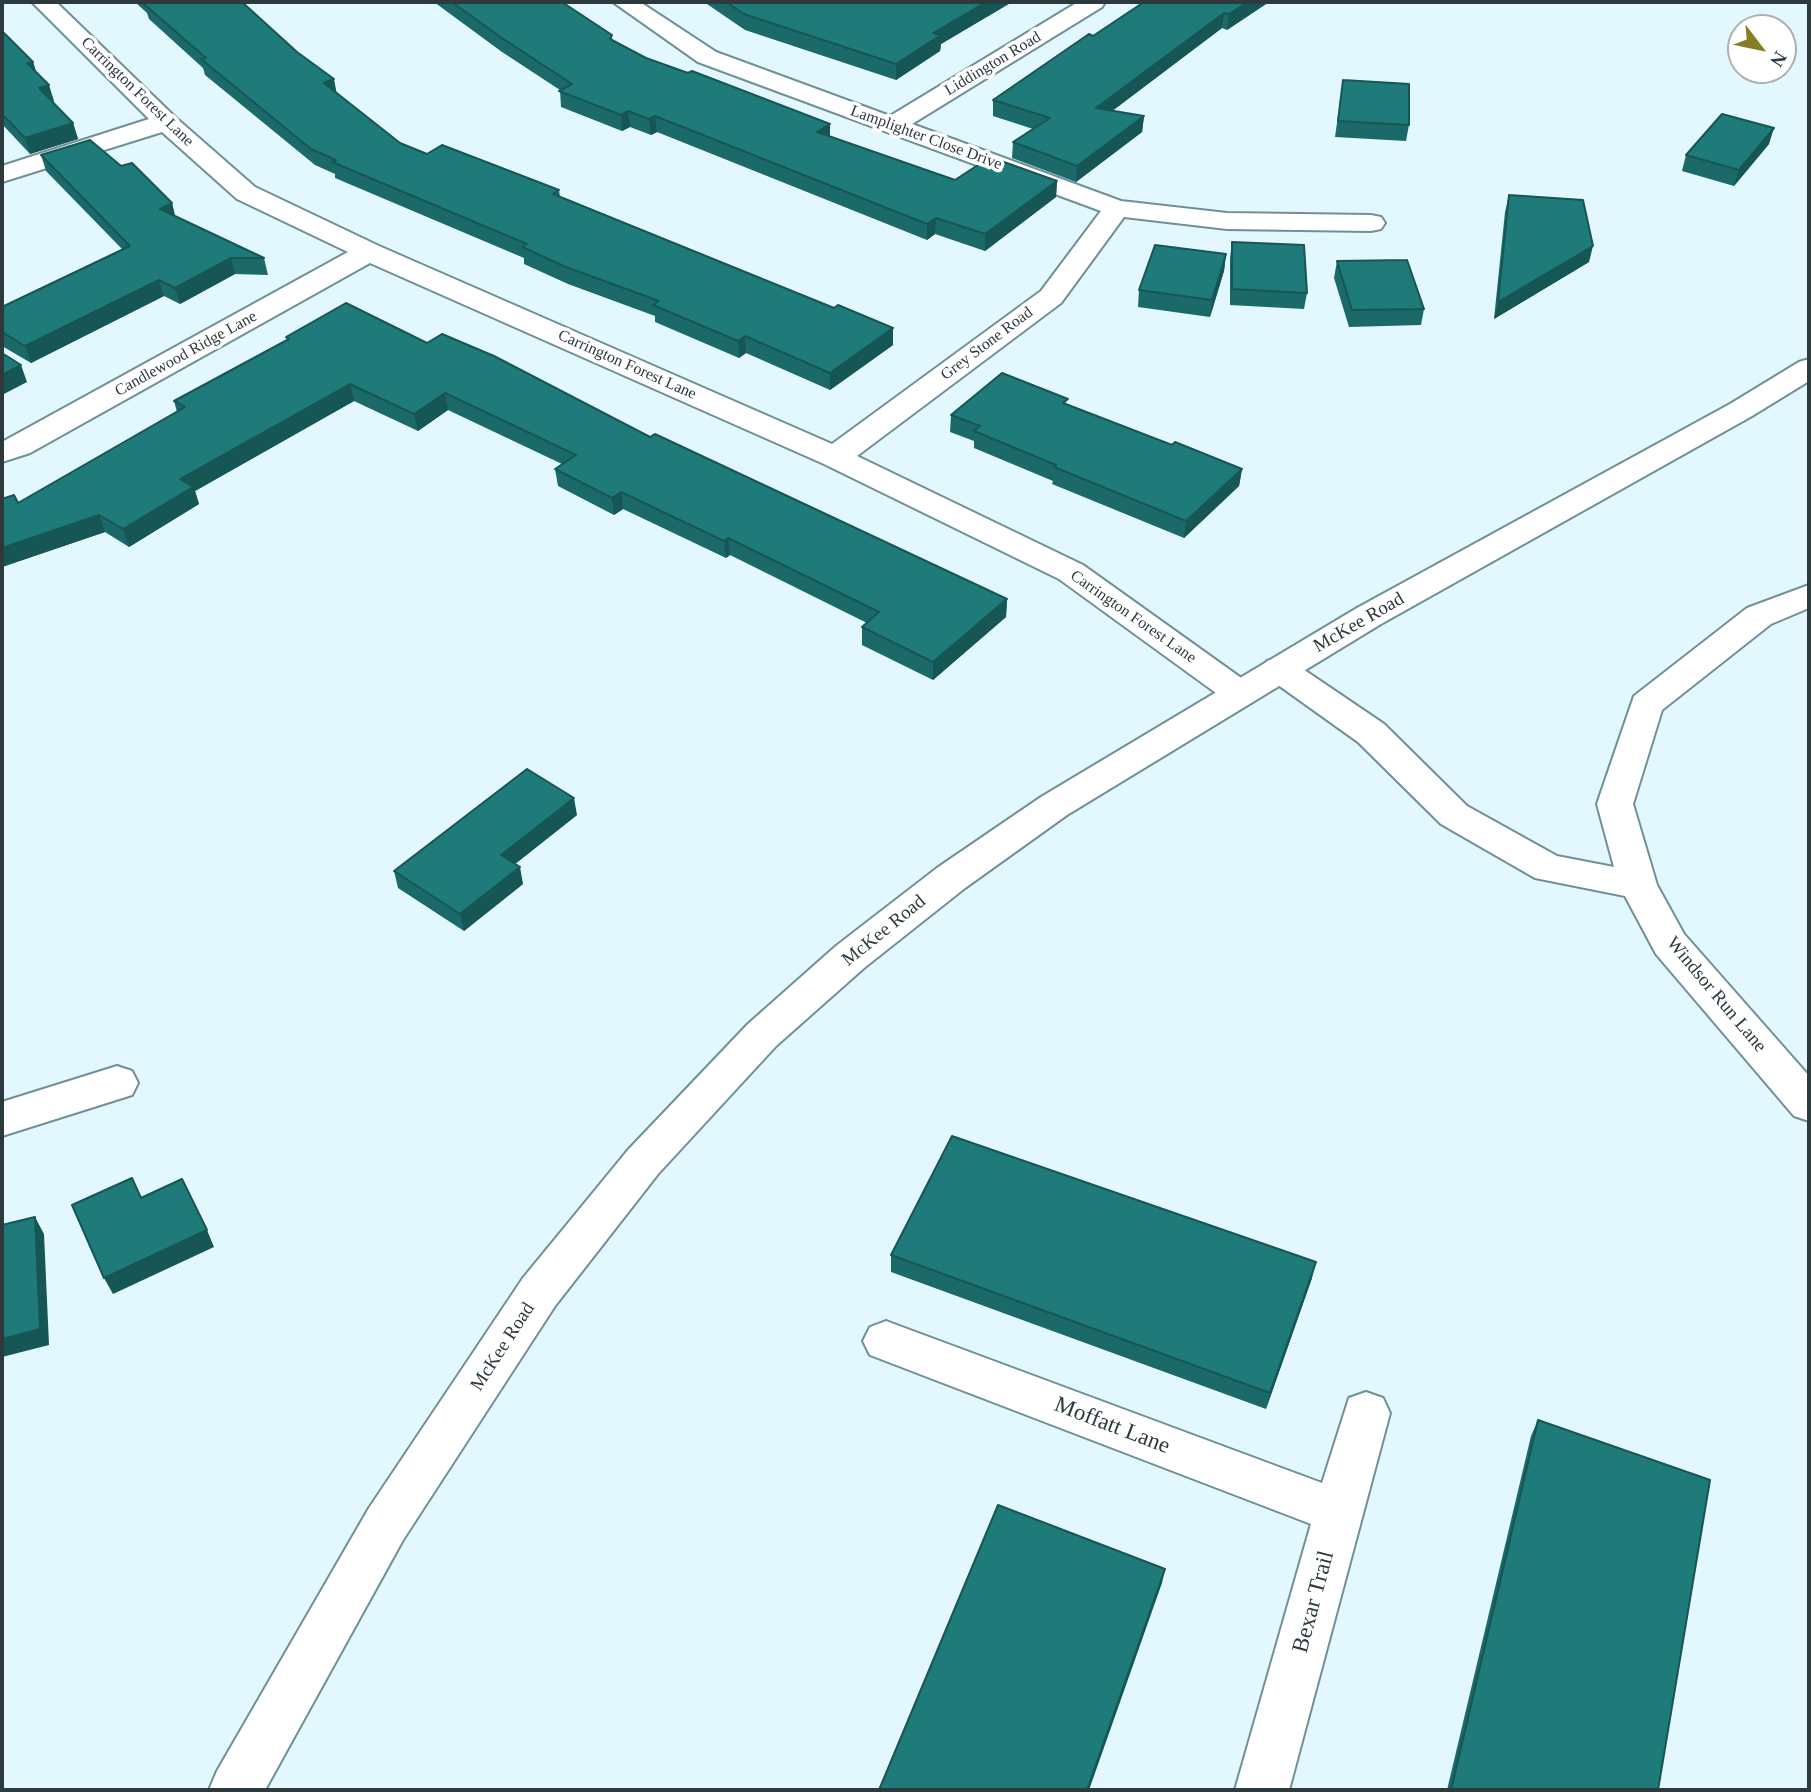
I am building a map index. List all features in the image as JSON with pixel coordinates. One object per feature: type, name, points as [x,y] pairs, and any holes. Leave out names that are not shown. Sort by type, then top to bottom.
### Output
[{"type":"street","name":"Carrington Forest Lane","points":[[43,2],[166,122],[246,193],[369,252],[835,457],[1071,572],[1239,693]]},
{"type":"street","name":"Lamplighter Close Drive","points":[[625,2],[707,57],[1117,208],[1227,221],[1371,223]]},
{"type":"street","name":"Liddington Road","points":[[892,125],[1094,2]]},
{"type":"street","points":[[2,174],[166,122]]},
{"type":"street","name":"Grey Stone Road","points":[[835,457],[1051,297],[1117,208]]},
{"type":"street","name":"Candlewood Ridge Lane","points":[[2,453],[369,252]]},
{"type":"street","name":"McKee Road","points":[[236,1790],[386,1524],[539,1292],[643,1162],[709,1088],[762,1035],[850,957],[951,878],[1054,806],[1279,669],[1741,410],[1809,368]]},
{"type":"street","name":"Windsor Run Lane","points":[[1809,596],[1759,615],[1718,650],[1646,704],[1615,804],[1638,885],[1670,944],[1809,1104]]},
{"type":"street","points":[[1279,669],[1371,733],[1454,815],[1548,868],[1638,885]]},
{"type":"street","points":[[2,1119],[117,1083]]},
{"type":"street","name":"Moffatt Lane","points":[[886,1340],[1339,1512]]},
{"type":"street","name":"Bexar Trail","points":[[1262,1790],[1366,1413]]},
{"type":"building","points":[[242,2],[297,52],[334,79],[324,83],[400,143],[427,154],[442,145],[559,190],[553,194],[834,308],[838,305],[893,328],[830,373],[745,336],[738,341],[653,305],[659,301],[566,267],[522,247],[527,244],[332,162],[336,160],[311,149],[201,59],[206,58],[144,4]]},
{"type":"building","points":[[452,2],[562,2],[612,35],[610,39],[646,58],[688,73],[692,71],[830,124],[817,132],[955,180],[990,157],[1057,181],[985,234],[936,218],[927,224],[655,116],[649,119],[628,111],[621,115],[559,91],[572,84]]},
{"type":"building","points":[[726,2],[986,2],[933,33],[941,35],[896,64],[744,14]]},
{"type":"building","points":[[1144,2],[1248,2],[1229,14],[1224,13],[1096,108],[1144,116],[1077,166],[1013,142],[1050,118],[993,100],[1089,34],[1093,36]]},
{"type":"building","points":[[2,31],[33,62],[27,63],[49,85],[39,88],[73,123],[25,138],[2,114]]},
{"type":"building","points":[[1343,80],[1409,84],[1409,125],[1338,121]]},
{"type":"building","points":[[1722,114],[1774,128],[1739,170],[1686,155]]},
{"type":"building","points":[[90,140],[121,166],[132,163],[172,203],[160,209],[264,258],[231,258],[175,288],[159,280],[25,346],[2,332],[2,307],[130,246],[41,155]]},
{"type":"building","points":[[1509,195],[1583,200],[1593,246],[1498,302]]},
{"type":"building","points":[[1232,242],[1304,245],[1307,293],[1232,289]]},
{"type":"building","points":[[1155,245],[1226,254],[1212,300],[1139,290]]},
{"type":"building","points":[[1407,260],[1424,309],[1352,310],[1337,261]]},
{"type":"building","points":[[346,303],[427,343],[442,334],[494,356],[650,437],[655,434],[1007,599],[933,662],[862,627],[879,612],[728,538],[724,541],[621,492],[612,498],[555,469],[576,455],[445,393],[414,414],[350,384],[180,479],[193,487],[123,529],[99,515],[2,548],[2,499],[14,495],[18,503],[185,407],[174,401],[289,339],[286,337]]},
{"type":"building","points":[[2,353],[21,365],[2,375]]},
{"type":"building","points":[[1002,373],[1068,399],[1063,403],[1172,445],[1175,442],[1242,469],[1186,521],[974,431],[980,426],[951,415]]},
{"type":"building","points":[[527,769],[574,798],[501,855],[520,867],[460,914],[394,871]]},
{"type":"building","points":[[952,1136],[1316,1262],[1270,1393],[891,1255]]},
{"type":"building","points":[[132,1178],[141,1198],[182,1179],[207,1230],[104,1278],[72,1205]]},
{"type":"building","points":[[35,1217],[40,1329],[2,1339],[2,1225]]},
{"type":"building","points":[[1538,1420],[1710,1480],[1658,1790],[1451,1790]]},
{"type":"building","points":[[998,1505],[1165,1569],[1087,1790],[879,1790]]}]
